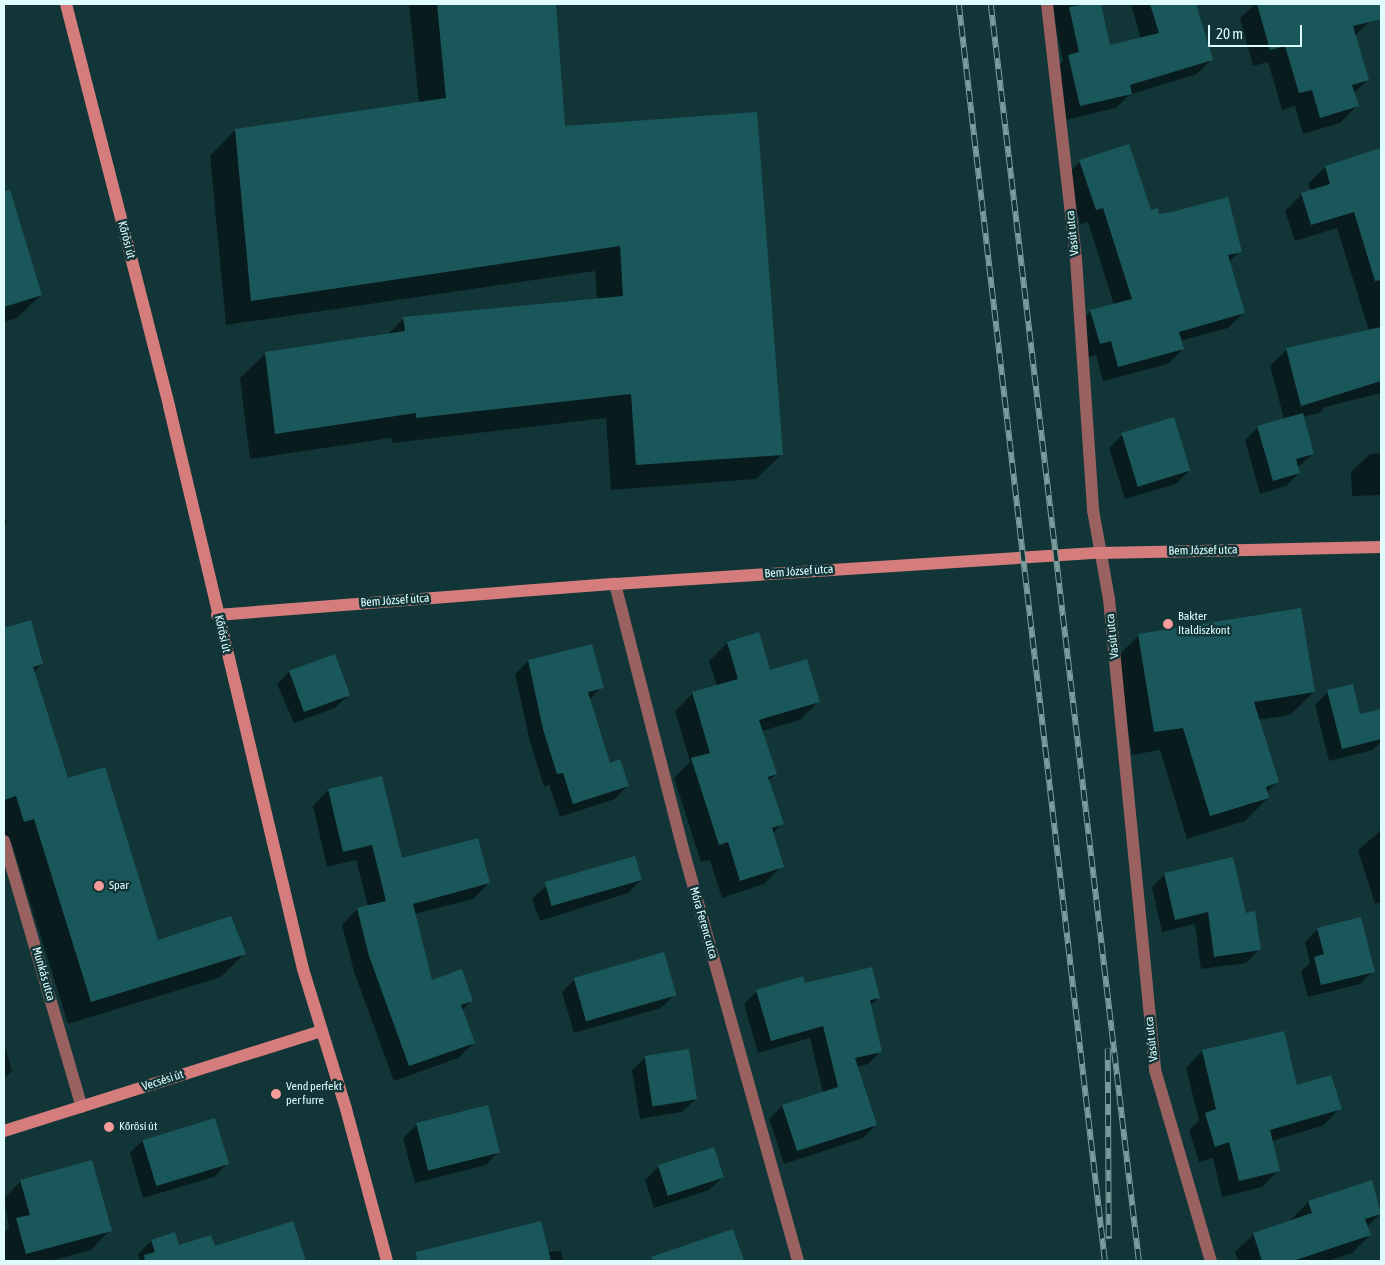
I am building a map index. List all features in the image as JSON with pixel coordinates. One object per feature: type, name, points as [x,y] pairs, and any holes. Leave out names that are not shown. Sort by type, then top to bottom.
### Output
[{"type":"main road","name":"Kőrösi út","points":[[66,4],[169,406],[217,615],[303,969],[387,1261]]},
{"type":"main road","name":"Bem József utca","points":[[217,615],[615,584],[1100,553],[1381,547]]},
{"type":"main road","name":"Vecsési út","points":[[4,1131],[321,1031]]},
{"type":"street","name":"Vasút utca","points":[[1047,4],[1076,259],[1093,510],[1109,599],[1155,1070],[1211,1261]]},
{"type":"street","name":"Móra Ferenc utca","points":[[615,584],[683,850],[798,1261]]},
{"type":"street","name":"Munkás utca","points":[[4,841],[82,1107]]},
{"type":"building","points":[[437,4],[556,4],[565,126],[757,112],[783,455],[636,465],[631,394],[416,418],[416,413],[275,434],[265,352],[405,331],[403,317],[623,296],[620,246],[251,301],[235,129],[446,98]]},
{"type":"building","points":[[1101,4],[1110,45],[1159,33],[1150,4],[1196,4],[1213,60],[1130,85],[1132,94],[1080,106],[1068,55],[1079,52],[1069,7]]},
{"type":"building","points":[[1257,4],[1381,4],[1381,19],[1353,26],[1369,80],[1352,85],[1359,106],[1320,118],[1312,90],[1299,93],[1285,46],[1270,50]]},
{"type":"building","points":[[1129,144],[1151,210],[1158,208],[1159,214],[1172,212],[1228,197],[1242,252],[1228,255],[1245,313],[1179,332],[1184,349],[1118,367],[1111,341],[1100,344],[1090,310],[1132,299],[1103,208],[1096,210],[1079,160]]},
{"type":"building","points":[[1381,148],[1381,280],[1375,281],[1354,212],[1311,225],[1301,193],[1330,184],[1325,166]]},
{"type":"building","points":[[10,190],[42,295],[4,307],[4,191]]},
{"type":"building","points":[[1381,327],[1381,381],[1301,406],[1286,348]]},
{"type":"building","points":[[1303,413],[1314,454],[1296,459],[1300,473],[1273,481],[1257,426]]},
{"type":"building","points":[[1174,417],[1190,471],[1138,487],[1121,433]]},
{"type":"building","points":[[1301,608],[1315,692],[1254,702],[1279,782],[1266,787],[1269,798],[1210,816],[1183,728],[1154,732],[1138,634]]},
{"type":"building","name":"Spar","points":[[31,620],[43,664],[33,667],[68,778],[105,767],[158,940],[231,916],[246,954],[91,1002],[34,819],[24,822],[16,796],[4,800],[4,628]]},
{"type":"building","points":[[759,632],[770,670],[807,659],[820,702],[759,720],[777,774],[768,777],[784,824],[772,828],[784,867],[740,881],[728,842],[719,845],[691,758],[710,753],[692,692],[738,679],[727,642]]},
{"type":"building","points":[[592,644],[604,688],[588,692],[610,763],[620,759],[629,786],[573,804],[563,773],[557,774],[543,729],[528,660]]},
{"type":"building","points":[[335,654],[350,695],[304,712],[289,671]]},
{"type":"building","points":[[1353,684],[1360,714],[1381,709],[1381,739],[1342,749],[1327,690]]},
{"type":"building","points":[[382,776],[402,858],[478,838],[490,883],[413,904],[432,980],[462,969],[473,1001],[461,1005],[475,1043],[409,1066],[369,956],[357,908],[386,901],[372,845],[343,852],[328,789]]},
{"type":"building","points":[[635,856],[642,880],[552,906],[545,882]]},
{"type":"building","points":[[1233,857],[1246,913],[1255,911],[1261,950],[1214,957],[1208,912],[1175,920],[1164,873]]},
{"type":"building","points":[[1361,917],[1375,972],[1321,985],[1314,957],[1324,954],[1317,928]]},
{"type":"building","points":[[664,952],[676,995],[586,1021],[574,978]]},
{"type":"building","points":[[872,967],[880,998],[870,1000],[882,1052],[855,1058],[877,1125],[797,1151],[782,1105],[838,1087],[823,1026],[771,1041],[756,990],[803,976],[805,983]]},
{"type":"building","points":[[1284,1031],[1297,1085],[1331,1075],[1342,1109],[1270,1130],[1280,1171],[1239,1181],[1229,1142],[1215,1147],[1205,1113],[1216,1109],[1202,1050]]},
{"type":"building","points":[[689,1049],[697,1099],[653,1106],[645,1056]]},
{"type":"building","points":[[488,1105],[500,1153],[428,1170],[416,1123]]},
{"type":"building","points":[[215,1118],[229,1164],[156,1186],[142,1140]]},
{"type":"building","points":[[714,1147],[724,1177],[668,1196],[658,1165]]},
{"type":"building","points":[[92,1160],[112,1231],[26,1254],[16,1218],[30,1215],[20,1180]]},
{"type":"building","points":[[1372,1180],[1381,1214],[1365,1219],[1371,1235],[1293,1261],[1262,1261],[1253,1233],[1312,1213],[1308,1201]]},
{"type":"building","points":[[293,1221],[306,1261],[145,1261],[144,1255],[155,1252],[151,1240],[175,1232],[179,1245],[211,1235],[215,1246]]},
{"type":"building","points":[[541,1221],[551,1261],[417,1261],[416,1252]]},
{"type":"building","points":[[733,1229],[744,1261],[652,1261],[651,1257]]},
{"type":"railway","points":[[959,4],[1105,1261]]},
{"type":"railway","points":[[991,4],[1139,1261]]},
{"type":"railway","points":[[1108,1049],[1109,1239]]},
{"type":"place","name":"Bakter Italdiszkont","points":[[1168,624]]},
{"type":"place","name":"Spar","points":[[99,886]]},
{"type":"place","name":"Vend perfekt per furre","points":[[276,1094]]},
{"type":"place","name":"Kőrösi út","points":[[109,1127]]}]
